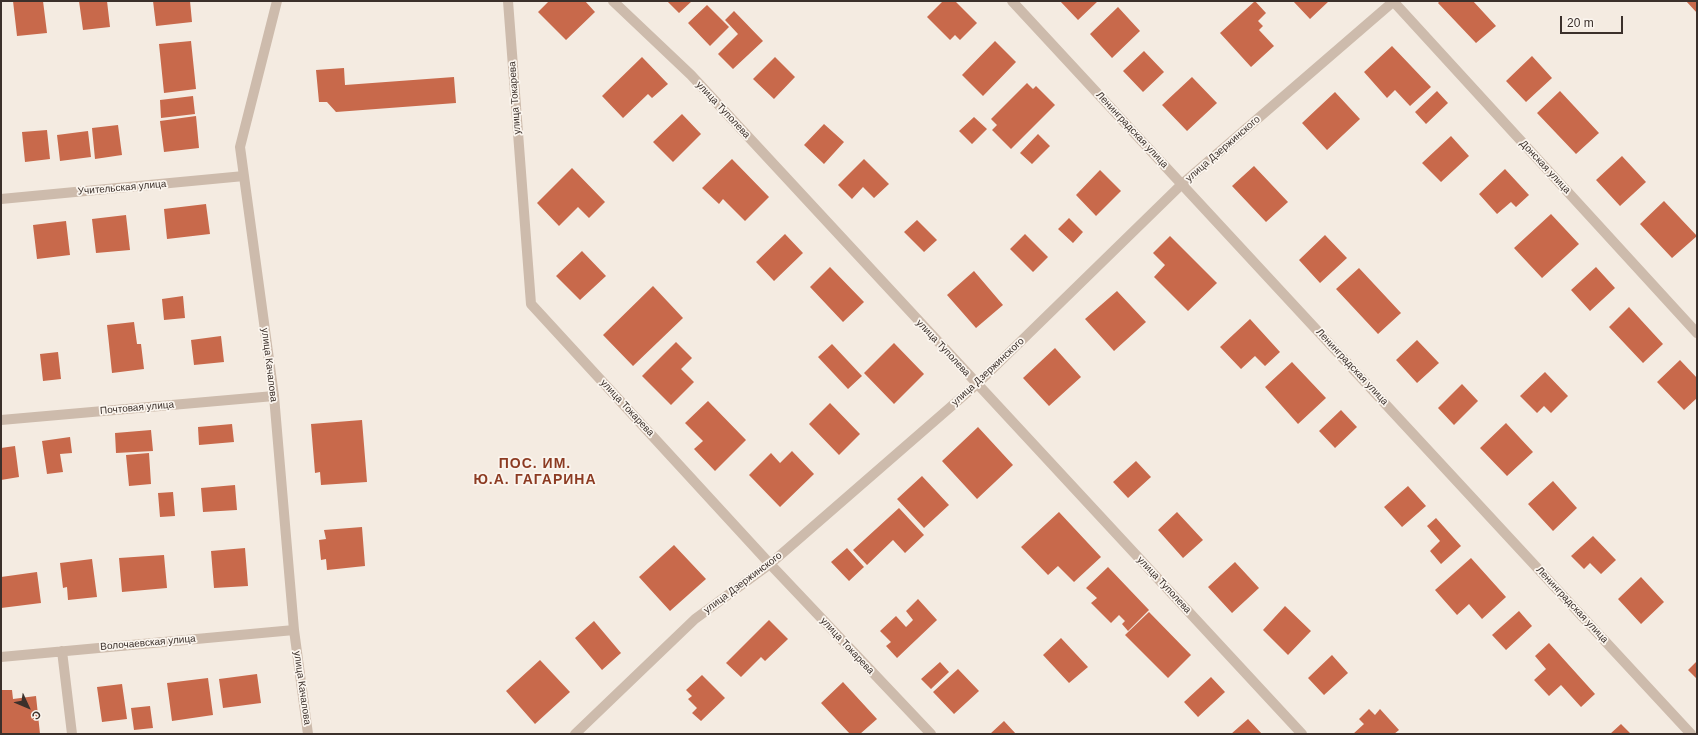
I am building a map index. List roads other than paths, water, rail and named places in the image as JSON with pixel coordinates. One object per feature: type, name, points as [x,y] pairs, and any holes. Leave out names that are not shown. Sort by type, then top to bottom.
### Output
[{"type":"street","name":"улица Качалова","points":[[277,1],[240,147],[274,396],[294,630],[308,734]]},
{"type":"street","name":"улица Токарева","points":[[508,1],[531,304],[770,564],[931,734]]},
{"type":"street","name":"улица Туполева","points":[[613,1],[691,75],[1302,734]]},
{"type":"street","name":"Ленинградская улица","points":[[1012,1],[1692,734]]},
{"type":"street","name":"улица Дзержинского","points":[[575,734],[694,619],[770,564],[977,384],[1182,184],[1393,1]]},
{"type":"street","name":"Донская улица","points":[[1393,1],[1697,333]]},
{"type":"street","name":"Учительская улица","points":[[1,199],[244,176]]},
{"type":"street","name":"Почтовая улица","points":[[1,420],[274,396]]},
{"type":"street","name":"Волочаевская улица","points":[[1,657],[294,630]]},
{"type":"street","points":[[62,651],[72,734]]},
{"type":"district","name":"ПОС. ИМ. Ю.А. ГАГАРИНА","points":[[535,472]]}]
